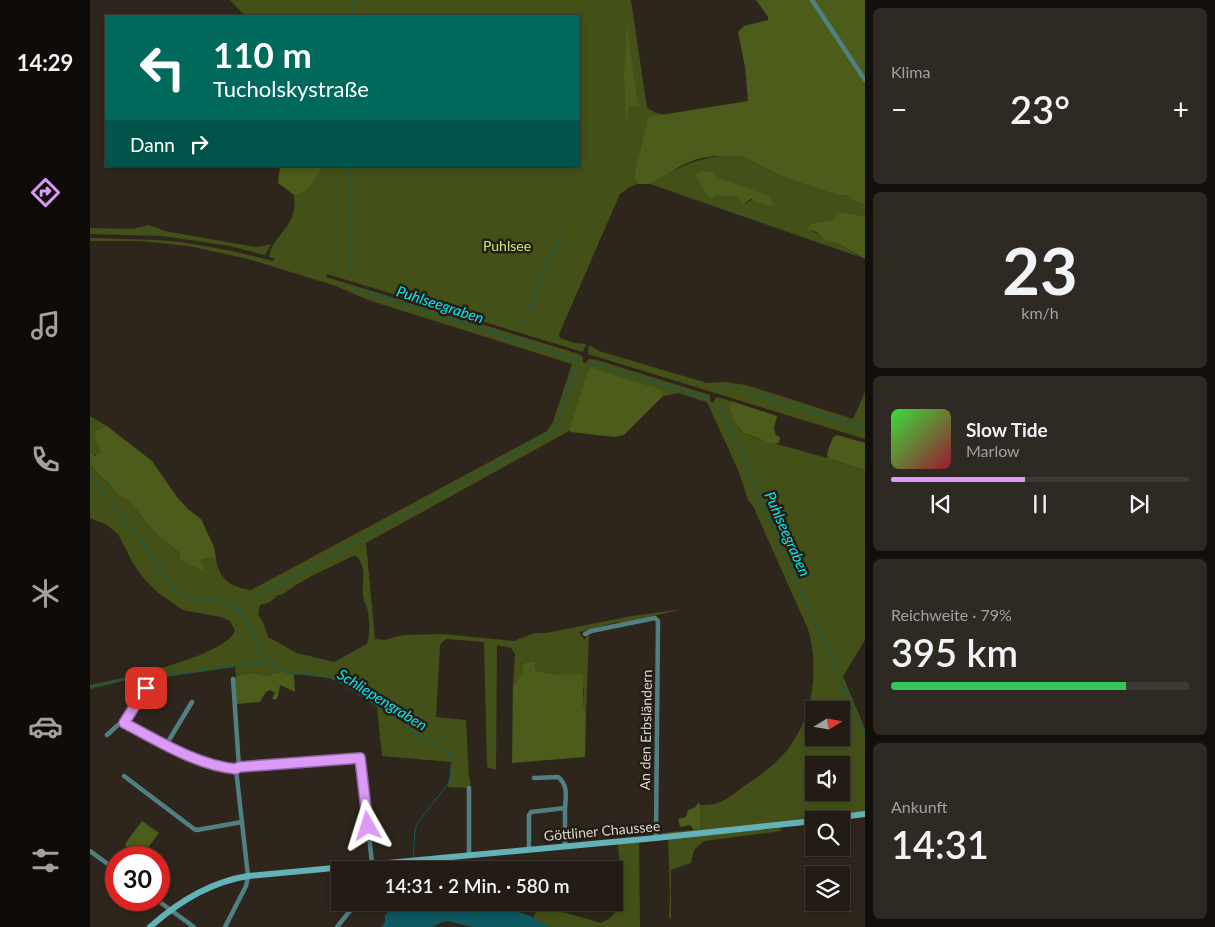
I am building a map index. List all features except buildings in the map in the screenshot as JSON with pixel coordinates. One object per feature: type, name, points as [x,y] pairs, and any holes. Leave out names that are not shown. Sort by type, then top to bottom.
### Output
[{"type":"street","points":[[812,0],[865,80]]},
{"type":"street","name":"An den Erbsländern","points":[[585,634],[591,631],[655,618],[658,621],[656,838]]},
{"type":"street","points":[[224,927],[246,886],[248,876],[242,822],[233,679]]},
{"type":"street","points":[[107,734],[118,725],[124,723],[146,688]]},
{"type":"street","points":[[166,745],[192,702]]},
{"type":"street","points":[[124,723],[201,761],[238,768],[361,758],[372,861]]},
{"type":"street","points":[[124,776],[194,829],[242,822]]},
{"type":"street","points":[[534,778],[558,776],[564,781],[566,789],[565,847]]},
{"type":"street","points":[[469,788],[469,855]]},
{"type":"street","points":[[529,849],[529,815],[531,812],[565,808]]},
{"type":"street","points":[[850,816],[865,814]]},
{"type":"street","name":"Göttliner Chaussee","points":[[403,861],[565,847],[805,822]]},
{"type":"street","points":[[90,851],[105,862]]},
{"type":"street","name":"Göttliner Chaussee","points":[[170,910],[204,889],[232,879],[331,868]]},
{"type":"street","points":[[170,910],[194,927]]},
{"type":"street","name":"Göttliner Chaussee","points":[[150,927],[169,911]]},
{"type":"street","points":[[337,927],[350,911]]},
{"type":"green space","name":"Puhlsee","points":[[230,0],[631,0],[647,108],[656,113],[666,115],[648,118],[634,176],[637,184],[620,194],[559,334],[560,338],[574,343],[586,344],[583,352],[327,274],[326,277],[579,354],[583,358],[583,362],[586,363],[589,359],[597,360],[710,395],[710,401],[713,403],[716,397],[731,401],[738,427],[744,433],[755,438],[865,470],[865,640],[843,676],[865,729],[865,812],[850,814],[850,811],[805,811],[805,820],[660,835],[662,833],[700,829],[700,805],[719,803],[769,768],[790,746],[805,717],[805,746],[850,746],[850,701],[810,701],[813,659],[808,629],[753,506],[748,500],[739,472],[707,402],[678,393],[663,396],[663,393],[588,370],[569,431],[366,543],[375,639],[385,640],[403,635],[441,634],[514,641],[535,633],[546,633],[632,616],[683,609],[623,623],[617,622],[580,632],[584,640],[589,633],[586,715],[583,704],[584,689],[562,675],[536,671],[535,662],[531,661],[521,664],[523,673],[513,685],[515,654],[511,648],[497,645],[496,770],[487,767],[484,643],[447,639],[443,641],[440,645],[436,717],[466,720],[470,779],[470,788],[448,787],[452,762],[382,756],[377,707],[338,681],[329,678],[284,671],[266,676],[254,673],[236,676],[235,667],[144,680],[126,680],[90,689],[90,685],[146,672],[193,658],[228,640],[235,630],[230,621],[221,617],[183,610],[157,592],[134,565],[118,534],[107,525],[90,518],[90,464],[108,482],[117,495],[128,500],[157,535],[179,552],[180,558],[201,566],[201,560],[207,558],[216,559],[220,572],[227,581],[237,587],[251,590],[547,431],[553,422],[572,364],[371,301],[336,286],[248,259],[189,246],[140,241],[90,241],[90,238],[181,242],[232,251],[273,261],[275,259],[269,257],[272,248],[293,216],[294,195],[308,188],[320,167],[580,167],[580,15],[244,15]],"holes":[[[353,556],[356,556],[360,561],[363,571],[363,597],[369,621],[367,644],[334,662],[297,653],[268,637],[264,624],[258,614],[260,605],[270,602],[278,595],[281,595],[307,578]]]},
{"type":"green space","points":[[756,0],[865,0],[865,205],[853,201],[846,195],[840,196],[783,177],[742,155],[697,159],[650,184],[637,184],[634,176],[648,117],[748,101],[745,67],[738,32],[744,26],[768,20],[768,17]]},
{"type":"green space","points":[[627,24],[639,105],[629,106],[626,122],[624,75]]},
{"type":"green space","points":[[743,155],[747,159],[783,177],[840,196],[846,195],[853,201],[865,205],[865,216],[837,211],[831,221],[813,223],[812,231],[822,236],[826,241],[839,244],[860,257],[650,184],[671,172],[699,160]],"holes":[[[695,174],[715,174],[718,178],[732,184],[753,199],[745,204],[736,196],[723,197],[717,195],[710,200]]]},
{"type":"green space","points":[[280,167],[321,167],[308,188],[299,194],[294,195],[278,183]]},
{"type":"green space","points":[[705,171],[714,173],[718,178],[769,196],[773,204],[771,206],[751,199],[744,204],[736,196],[723,197],[717,195],[710,200],[695,174]]},
{"type":"green space","points":[[837,211],[865,216],[865,259],[839,244],[826,241],[818,233],[807,228],[813,223],[833,220]]},
{"type":"green space","points":[[149,225],[165,231],[255,247],[271,244],[265,255],[230,246],[163,236],[90,234],[90,228],[133,229]]},
{"type":"green space","points":[[589,345],[599,351],[707,383],[726,382],[746,385],[853,419],[865,392],[865,439],[588,354]]},
{"type":"green space","points":[[592,368],[662,390],[663,396],[624,435],[614,437],[571,432],[569,430],[588,370]]},
{"type":"green space","points":[[731,401],[777,416],[774,429],[776,435],[780,437],[779,443],[772,444],[744,433],[736,424],[729,407]]},
{"type":"green space","points":[[90,416],[107,426],[96,430],[96,439],[100,453],[97,456],[90,451]]},
{"type":"green space","points":[[107,426],[152,461],[177,497],[201,519],[214,547],[216,559],[207,558],[201,560],[204,571],[180,560],[179,552],[157,535],[128,500],[117,495],[108,482],[90,464],[90,451],[95,456],[100,453],[96,439],[96,430]]},
{"type":"green space","points":[[837,435],[865,443],[865,470],[827,458],[833,437]]},
{"type":"green space","points":[[531,661],[535,662],[536,671],[562,675],[583,675],[583,704],[586,715],[585,757],[512,763],[513,685],[523,673],[521,664]]},
{"type":"green space","points":[[284,671],[294,674],[295,692],[280,685],[278,697],[275,700],[272,698],[275,693],[270,690],[266,692],[260,702],[236,704],[234,682],[236,676],[254,673],[266,676]]},
{"type":"green space","points":[[698,802],[700,805],[700,829],[694,830],[690,825],[680,827],[678,819],[686,817],[688,810],[696,807]]},
{"type":"green space","points":[[142,821],[159,833],[149,846],[126,846],[125,844]]},
{"type":"green space","points":[[780,828],[781,831],[704,841],[694,850],[691,863],[671,870],[671,918],[669,918],[668,839]]},
{"type":"green space","points":[[639,842],[640,927],[550,927],[533,918],[536,911],[563,911],[601,923],[609,919],[616,911],[623,911],[623,861],[619,861],[618,844]]},
{"type":"water","points":[[389,911],[515,911],[528,915],[550,927],[472,927],[448,921],[432,927],[381,927],[385,922],[385,915]]},
{"type":"waterway","name":"Puhlseegraben","points":[[353,0],[353,15]]},
{"type":"waterway","name":"Puhlseegraben","points":[[351,167],[351,273]]},
{"type":"waterway","points":[[527,312],[562,233]]},
{"type":"waterway","name":"Puhlseegraben","points":[[351,287],[580,361]]},
{"type":"waterway","points":[[522,326],[524,319]]},
{"type":"waterway","name":"Puhlseegraben","points":[[589,364],[703,397],[706,400]]},
{"type":"waterway","points":[[478,474],[555,431],[574,369]]},
{"type":"waterway","points":[[722,390],[724,385],[738,389]]},
{"type":"waterway","points":[[747,392],[865,428]]},
{"type":"waterway","name":"Puhlseegraben","points":[[720,400],[719,404],[838,673]]},
{"type":"waterway","name":"Schliepengraben","points":[[90,474],[141,539],[174,590],[179,594],[185,597],[231,603],[244,616],[261,652],[278,668],[289,674],[324,676],[338,681],[400,721],[413,733],[441,746],[452,756],[448,784],[418,822],[415,830],[413,859]]},
{"type":"waterway","points":[[247,602],[473,477]]},
{"type":"waterway","points":[[150,678],[270,661]]},
{"type":"waterway","points":[[90,688],[126,679],[146,678]]},
{"type":"waterway","name":"Puhlseegraben","points":[[841,681],[865,735]]},
{"type":"route","points":[[146,688],[124,723],[183,754],[210,764],[236,769],[239,767],[361,758],[368,826]]}]
